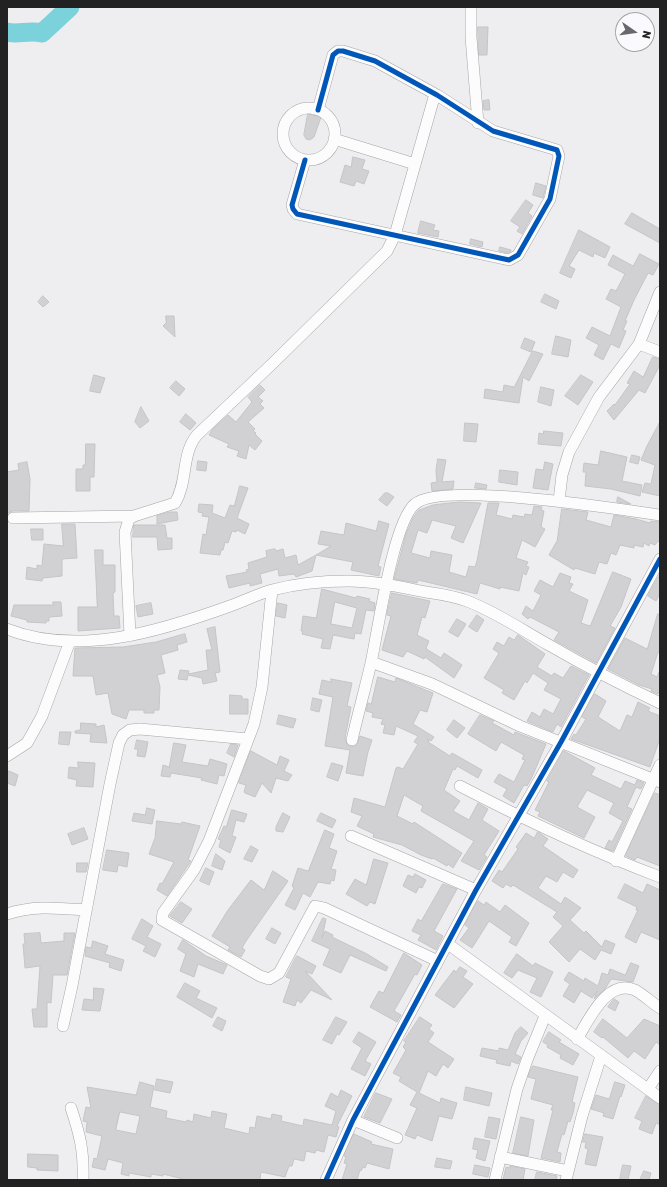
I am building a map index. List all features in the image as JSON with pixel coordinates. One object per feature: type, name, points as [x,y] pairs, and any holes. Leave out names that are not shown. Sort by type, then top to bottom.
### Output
[{"type":"street","points":[[471,7],[471,37],[478,123]]},
{"type":"street","points":[[305,160],[292,205],[294,212],[509,260],[518,255],[550,199],[559,152],[552,147],[502,134],[478,123],[435,94],[375,61],[338,51],[333,55],[318,110]]},
{"type":"street","points":[[130,635],[125,532],[129,519],[175,503],[180,493],[190,446],[197,435],[388,251],[395,235],[435,94]]},
{"type":"street","points":[[309,108],[318,110],[326,114],[332,122],[334,140],[330,148],[323,155],[315,159],[305,160],[296,157],[286,146],[283,132],[285,123],[291,115],[299,110],[309,108]]},
{"type":"street","points":[[334,140],[415,164]]},
{"type":"street","points":[[559,501],[562,475],[569,452],[599,397],[639,344],[660,292]]},
{"type":"street","points":[[639,344],[660,352]]},
{"type":"street","points":[[352,740],[371,662],[386,584],[403,521],[414,504],[424,498],[440,495],[476,495],[559,501],[660,514]]},
{"type":"street","points":[[13,518],[134,516]]},
{"type":"street","points":[[326,1180],[353,1120],[476,890],[519,817],[599,674],[660,559]]},
{"type":"street","points":[[7,629],[24,636],[70,641],[130,635],[161,628],[229,607],[272,590],[322,582],[346,581],[386,584],[465,600],[492,611],[599,674],[660,703]]},
{"type":"street","points":[[272,590],[262,687],[256,718],[209,840],[194,870],[163,913],[162,920],[260,976],[269,979],[279,973],[315,906],[324,908],[438,961]]},
{"type":"street","points":[[7,756],[27,743],[42,716],[70,641]]},
{"type":"street","points":[[371,662],[446,690],[520,726],[657,780]]},
{"type":"street","points":[[62,1026],[72,986],[110,784],[119,743],[123,735],[130,730],[140,728],[248,739]]},
{"type":"street","points":[[616,861],[657,780],[660,765]]},
{"type":"street","points":[[460,786],[519,817],[616,861],[660,877]]},
{"type":"street","points":[[351,836],[476,890]]},
{"type":"street","points":[[7,914],[22,909],[40,907],[86,910]]},
{"type":"street","points":[[448,944],[600,1056],[660,1098]]},
{"type":"street","points":[[577,1039],[606,995],[614,990],[625,988],[635,991],[660,1008]]},
{"type":"street","points":[[495,1180],[517,1089],[545,1016]]},
{"type":"street","points":[[500,1157],[567,1176],[582,1116],[600,1056]]},
{"type":"street","points":[[648,1089],[660,1071]]},
{"type":"street","points":[[71,1108],[82,1139],[84,1161],[83,1180]]},
{"type":"street","points":[[353,1120],[397,1138]]},
{"type":"building","points":[[478,27],[488,27],[487,55],[479,55]]},
{"type":"building","points":[[489,100],[490,110],[484,110],[483,101]]},
{"type":"building","points":[[308,114],[321,117],[314,137],[310,140],[306,139],[304,135]]},
{"type":"building","points":[[353,157],[365,160],[362,169],[369,171],[364,184],[356,181],[354,186],[340,182],[345,165],[351,167]]},
{"type":"building","points":[[536,183],[546,186],[543,198],[533,195]]},
{"type":"building","points":[[526,200],[533,205],[528,213],[532,216],[522,234],[517,231],[520,227],[511,221]]},
{"type":"building","points":[[632,213],[660,229],[660,243],[625,224]]},
{"type":"building","points":[[421,221],[435,225],[433,230],[439,231],[438,237],[418,233]]},
{"type":"building","points":[[579,230],[610,247],[605,258],[594,253],[593,257],[579,250],[569,266],[575,269],[571,278],[560,273]]},
{"type":"building","points":[[471,239],[483,242],[482,247],[470,244]]},
{"type":"building","points":[[500,247],[511,251],[508,253],[499,251]]},
{"type":"building","points":[[640,254],[659,264],[653,275],[648,273],[634,300],[625,321],[627,321],[623,330],[626,331],[619,348],[611,344],[603,360],[594,355],[599,345],[586,338],[592,327],[610,336],[621,307],[606,299],[611,289],[616,291],[625,274],[608,265],[613,255],[633,266]]},
{"type":"building","points":[[545,294],[559,301],[556,309],[541,302]]},
{"type":"building","points":[[43,296],[49,302],[43,307],[38,302]]},
{"type":"building","points":[[166,316],[174,316],[175,337],[163,326],[166,323]]},
{"type":"building","points":[[556,336],[571,340],[568,357],[552,354]]},
{"type":"building","points":[[525,338],[535,342],[531,352],[521,348]]},
{"type":"building","points":[[533,351],[543,354],[529,381],[523,377],[519,403],[484,398],[485,389],[503,392],[504,385],[514,387]]},
{"type":"building","points":[[653,357],[660,359],[660,365],[645,393],[639,390],[614,420],[607,411],[614,404],[615,405],[630,384],[627,383],[634,371],[643,377]]},
{"type":"building","points":[[94,375],[105,378],[100,393],[90,391]]},
{"type":"building","points":[[581,375],[593,382],[578,405],[565,396]]},
{"type":"building","points":[[176,381],[185,389],[179,396],[170,388]]},
{"type":"building","points":[[260,385],[265,390],[258,397],[263,401],[260,404],[264,408],[248,422],[255,429],[253,431],[256,433],[255,434],[262,441],[255,450],[249,445],[246,459],[237,456],[239,451],[227,447],[229,444],[209,435],[212,430],[228,415],[236,422],[252,402],[248,397]]},
{"type":"building","points":[[541,387],[554,390],[551,406],[538,402]]},
{"type":"building","points":[[141,407],[149,421],[140,428],[135,422]]},
{"type":"building","points":[[186,414],[196,423],[190,430],[180,422]]},
{"type":"building","points":[[660,422],[660,496],[642,492],[645,483],[651,484],[655,465],[641,460]]},
{"type":"building","points":[[465,423],[478,424],[476,442],[464,441]]},
{"type":"building","points":[[544,431],[563,433],[561,446],[538,444],[539,433],[543,434]]},
{"type":"building","points":[[86,444],[95,444],[94,477],[90,477],[90,491],[76,491],[76,469],[83,469],[83,465],[85,465]]},
{"type":"building","points":[[601,451],[627,457],[622,481],[642,485],[640,496],[611,489],[585,486],[586,472],[583,472],[584,463],[598,465]]},
{"type":"building","points":[[632,455],[640,457],[638,464],[630,462]]},
{"type":"building","points":[[438,459],[446,460],[442,482],[454,481],[453,489],[432,491],[431,483],[437,482],[436,471]]},
{"type":"building","points":[[198,461],[207,462],[206,471],[197,470]]},
{"type":"building","points":[[27,462],[30,479],[29,511],[13,511],[7,513],[7,472],[19,470],[18,464]]},
{"type":"building","points":[[545,462],[553,464],[548,490],[533,488],[536,469],[543,470]]},
{"type":"building","points":[[500,470],[518,472],[517,485],[499,482]]},
{"type":"building","points":[[476,483],[487,485],[486,489],[475,488]]},
{"type":"building","points":[[240,486],[248,488],[237,518],[249,524],[245,534],[237,530],[236,532],[232,531],[228,543],[225,542],[220,555],[200,553],[203,534],[206,535],[209,517],[202,516],[203,513],[198,512],[199,504],[213,505],[212,513],[225,518],[230,505],[234,506]]},
{"type":"building","points":[[385,493],[388,493],[394,497],[387,506],[379,500]]},
{"type":"building","points":[[618,497],[631,504],[617,502]]},
{"type":"building","points":[[459,502],[481,503],[463,543],[451,538],[456,526],[432,520],[427,533],[418,530],[411,553],[430,558],[431,551],[452,555],[449,572],[466,577],[469,566],[475,567],[477,561],[488,503],[499,503],[496,515],[512,519],[513,515],[524,517],[525,514],[532,515],[534,506],[542,507],[541,510],[544,511],[541,527],[545,529],[535,547],[522,540],[516,558],[528,562],[526,566],[529,567],[526,575],[523,573],[519,591],[500,587],[500,589],[480,583],[477,594],[418,580],[417,583],[394,579],[406,534],[413,518],[419,510],[433,505]]},
{"type":"building","points":[[562,509],[588,512],[586,520],[611,527],[614,515],[650,523],[651,521],[660,522],[660,542],[658,541],[655,545],[650,543],[649,546],[644,543],[643,547],[634,545],[634,548],[620,545],[616,555],[611,553],[607,564],[599,562],[595,574],[575,568],[574,570],[549,555],[557,541]]},
{"type":"building","points":[[170,512],[177,512],[178,520],[157,524],[157,516]]},
{"type":"building","points":[[379,521],[389,524],[378,566],[381,567],[379,576],[351,570],[353,562],[316,555],[331,546],[318,544],[321,531],[344,535],[346,523],[376,531]]},
{"type":"building","points":[[62,524],[75,524],[77,558],[62,559],[62,576],[43,578],[42,581],[26,579],[27,567],[37,569],[37,565],[42,566],[44,544],[63,546]]},
{"type":"building","points":[[134,525],[165,525],[167,538],[172,538],[172,549],[158,550],[157,537],[133,537]]},
{"type":"building","points":[[31,529],[43,529],[43,540],[32,540]]},
{"type":"building","points":[[275,549],[276,551],[283,549],[285,558],[296,555],[298,565],[316,555],[312,571],[296,577],[294,574],[279,576],[278,569],[260,574],[262,583],[250,586],[250,583],[229,588],[226,576],[247,572],[246,570],[249,569],[248,563],[267,557],[266,551]]},
{"type":"building","points":[[95,550],[103,550],[103,565],[115,565],[115,592],[113,593],[114,616],[119,616],[120,628],[78,631],[78,607],[97,607]]},
{"type":"building","points":[[613,572],[631,579],[621,607],[610,626],[615,628],[596,663],[554,640],[559,632],[530,617],[528,619],[522,614],[526,606],[533,611],[541,595],[534,591],[540,580],[553,587],[560,573],[571,577],[569,583],[573,584],[569,591],[588,600],[581,623],[590,626]]},
{"type":"building","points":[[660,574],[660,593],[656,601],[648,596]]},
{"type":"building","points":[[322,589],[356,598],[357,596],[370,599],[369,601],[375,603],[374,611],[366,610],[361,634],[355,633],[354,639],[333,635],[330,649],[321,648],[323,639],[302,634],[303,616],[316,618]],"holes":[[[335,602],[357,608],[352,628],[331,624]]]},
{"type":"building","points":[[392,593],[430,601],[425,618],[422,617],[417,635],[429,641],[426,648],[428,650],[441,658],[444,653],[462,665],[454,678],[425,657],[424,659],[407,651],[403,657],[382,650],[391,616],[387,615]]},
{"type":"building","points":[[53,602],[61,602],[62,616],[49,617],[49,621],[46,621],[46,623],[27,622],[27,620],[11,616],[14,605],[53,605]]},
{"type":"building","points":[[151,603],[153,614],[138,617],[136,606]]},
{"type":"building","points":[[278,603],[287,605],[285,618],[276,616]]},
{"type":"building","points":[[658,614],[660,615],[660,653],[658,652],[651,674],[657,677],[660,670],[660,692],[658,694],[651,691],[652,689],[639,685],[608,669],[625,638],[647,649]]},
{"type":"building","points":[[477,615],[484,620],[477,632],[469,627]]},
{"type":"building","points":[[457,619],[466,624],[458,637],[449,632]]},
{"type":"building","points":[[215,627],[220,672],[215,673],[217,681],[203,684],[202,678],[188,675],[187,680],[178,679],[180,670],[189,671],[188,674],[208,670],[206,650],[212,650],[207,629]]},
{"type":"building","points":[[185,634],[187,642],[177,645],[178,650],[161,655],[165,673],[157,675],[160,687],[159,710],[154,710],[154,713],[144,713],[144,710],[129,710],[126,719],[112,714],[108,693],[96,695],[93,676],[73,676],[75,648],[123,647],[156,642]]},
{"type":"building","points":[[518,635],[545,654],[537,667],[552,676],[554,673],[563,678],[571,666],[589,675],[561,727],[557,724],[553,732],[527,721],[532,712],[540,717],[544,709],[553,714],[561,699],[544,690],[548,683],[533,673],[527,683],[525,681],[514,700],[502,693],[504,690],[484,678],[499,653],[493,649],[497,642],[504,646],[509,637],[514,640]]},
{"type":"building","points":[[378,677],[395,682],[396,678],[433,693],[427,712],[420,710],[413,724],[434,737],[431,741],[427,739],[429,741],[428,742],[450,756],[452,753],[482,770],[478,778],[457,766],[455,770],[453,769],[444,790],[460,801],[453,811],[469,820],[478,803],[488,809],[482,820],[499,831],[484,855],[487,857],[479,870],[461,861],[474,841],[421,811],[423,806],[404,795],[397,816],[413,824],[414,822],[462,853],[453,868],[448,864],[447,866],[433,858],[432,859],[421,855],[402,845],[373,837],[374,834],[357,826],[362,816],[351,812],[354,798],[385,807],[396,768],[398,767],[403,769],[418,744],[414,742],[418,736],[396,726],[394,735],[383,733],[385,725],[381,724],[383,719],[372,717],[373,713],[366,711],[368,703],[371,704]]},
{"type":"building","points":[[331,679],[352,683],[347,706],[351,707],[345,738],[347,745],[351,747],[357,745],[360,736],[372,740],[363,776],[346,773],[350,750],[325,746],[333,697],[319,694],[322,680],[331,682]]},
{"type":"building","points":[[595,694],[606,701],[598,717],[620,731],[627,715],[632,717],[638,702],[650,708],[648,711],[660,716],[660,738],[650,767],[571,739],[574,734],[576,735],[586,719],[582,717]]},
{"type":"building","points":[[230,695],[242,696],[242,699],[248,699],[248,714],[230,714]]},
{"type":"building","points":[[313,698],[322,700],[319,712],[311,710]]},
{"type":"building","points":[[279,715],[296,719],[293,728],[277,724]]},
{"type":"building","points":[[480,715],[494,721],[492,723],[514,735],[515,732],[546,744],[532,777],[527,786],[524,785],[514,803],[503,796],[507,789],[494,782],[499,774],[514,782],[525,760],[522,759],[524,755],[501,742],[496,751],[468,734]]},
{"type":"building","points":[[454,720],[465,728],[457,738],[447,730]]},
{"type":"building","points":[[81,723],[96,724],[96,727],[104,725],[107,743],[90,742],[91,734],[75,733],[75,731],[80,730]]},
{"type":"building","points":[[60,732],[71,732],[69,745],[59,744]]},
{"type":"building","points":[[137,740],[148,742],[145,757],[137,756],[138,749],[135,749]]},
{"type":"building","points":[[174,743],[186,745],[182,762],[208,766],[210,759],[227,764],[224,776],[219,775],[217,784],[201,780],[202,778],[171,773],[170,777],[161,776],[163,765],[169,767]]},
{"type":"building","points":[[231,744],[238,745],[234,757],[227,753]]},
{"type":"building","points":[[251,751],[277,765],[280,756],[289,760],[284,771],[292,775],[288,781],[276,778],[271,793],[262,783],[255,797],[245,793],[246,785],[239,783]]},
{"type":"building","points":[[564,751],[595,768],[591,775],[621,789],[625,781],[635,785],[637,780],[644,783],[641,789],[636,787],[627,807],[632,809],[613,851],[605,848],[609,840],[612,842],[623,821],[609,813],[614,803],[587,790],[577,807],[595,817],[584,838],[538,816],[540,812],[535,810],[549,782],[547,781]]},
{"type":"building","points":[[78,762],[95,763],[93,787],[76,786],[77,780],[68,778],[69,767],[78,768]]},
{"type":"building","points":[[332,763],[343,766],[338,781],[327,777]]},
{"type":"building","points":[[9,771],[18,775],[15,786],[7,783]]},
{"type":"building","points":[[655,793],[660,795],[660,866],[637,857],[635,860],[626,856]]},
{"type":"building","points":[[147,808],[155,810],[152,824],[132,821],[134,813],[145,815]]},
{"type":"building","points":[[232,810],[247,814],[244,822],[236,820],[232,836],[236,837],[230,853],[219,847],[221,840],[218,839],[224,826],[226,827]]},
{"type":"building","points":[[283,813],[290,817],[283,832],[276,831],[276,827]]},
{"type":"building","points":[[321,813],[336,820],[332,828],[317,821]]},
{"type":"building","points":[[157,821],[181,824],[182,822],[200,826],[188,860],[191,861],[167,896],[157,890],[174,862],[149,854],[155,838]]},
{"type":"building","points":[[84,828],[88,839],[72,845],[68,834]]},
{"type":"building","points":[[325,830],[334,834],[329,848],[337,851],[331,869],[336,870],[334,881],[331,880],[330,884],[318,882],[310,897],[303,893],[295,910],[285,905],[294,888],[292,886],[298,868],[308,871]]},
{"type":"building","points":[[538,832],[548,839],[543,846],[578,870],[573,878],[563,872],[557,882],[546,876],[538,888],[561,904],[565,897],[581,908],[570,920],[584,933],[586,931],[602,947],[605,940],[615,944],[611,954],[601,950],[595,960],[580,949],[569,962],[549,942],[563,926],[553,917],[557,912],[513,885],[511,887],[506,884],[503,888],[492,881],[499,870],[502,872],[518,849],[516,847],[526,833],[534,838]]},
{"type":"building","points":[[251,846],[258,850],[252,862],[244,859]]},
{"type":"building","points":[[107,850],[129,853],[127,867],[118,865],[117,872],[103,870]]},
{"type":"building","points":[[216,854],[225,861],[222,870],[212,866]]},
{"type":"building","points":[[374,859],[388,863],[375,904],[370,902],[367,906],[346,894],[355,879],[366,885]]},
{"type":"building","points":[[77,863],[88,863],[86,872],[77,872]]},
{"type":"building","points":[[206,868],[214,872],[209,885],[200,881]]},
{"type":"building","points":[[273,871],[288,881],[246,941],[242,948],[245,950],[241,957],[228,950],[230,947],[212,936],[228,910],[251,880],[264,890]]},
{"type":"building","points":[[415,874],[426,880],[422,888],[419,887],[416,893],[403,886],[408,875],[413,877]]},
{"type":"building","points":[[443,884],[457,889],[434,931],[443,936],[436,950],[418,940],[421,935],[412,931],[418,919],[421,921]]},
{"type":"building","points":[[625,884],[643,893],[647,884],[660,890],[660,940],[641,932],[636,943],[625,937],[638,910],[636,910],[637,907],[618,898]]},
{"type":"building","points":[[478,901],[484,905],[486,902],[500,912],[505,905],[529,923],[516,946],[509,942],[512,937],[489,921],[472,948],[460,940],[469,928],[465,925]]},
{"type":"building","points":[[181,902],[192,909],[182,923],[170,916]]},
{"type":"building","points":[[323,918],[326,919],[322,938],[325,931],[333,935],[332,937],[367,954],[388,967],[386,971],[350,955],[341,973],[323,965],[330,949],[312,941]]},
{"type":"building","points":[[142,919],[153,926],[147,937],[161,944],[155,957],[143,951],[146,946],[132,939]]},
{"type":"building","points":[[272,928],[281,933],[275,944],[266,939]]},
{"type":"building","points":[[40,933],[41,943],[64,941],[64,933],[75,933],[67,975],[53,975],[51,1003],[47,1002],[47,1027],[34,1027],[32,1009],[37,1009],[40,966],[25,968],[23,944],[25,944],[24,934]]},
{"type":"building","points":[[183,940],[206,956],[227,965],[223,974],[198,964],[194,977],[180,971],[186,954],[178,949]]},
{"type":"building","points":[[93,941],[108,946],[105,954],[124,960],[121,971],[109,967],[110,963],[85,956],[86,947],[91,948]]},
{"type":"building","points":[[404,953],[422,965],[417,975],[415,974],[394,1011],[401,1015],[397,1022],[370,1007],[379,991],[383,993]]},
{"type":"building","points":[[517,954],[533,966],[535,963],[553,972],[541,997],[530,992],[537,978],[518,970],[512,978],[504,973]]},
{"type":"building","points":[[297,956],[316,966],[312,974],[305,971],[332,1000],[311,990],[301,1003],[297,1000],[295,1006],[283,1002],[291,979],[286,977]]},
{"type":"building","points":[[631,963],[639,966],[633,982],[611,979],[605,989],[594,999],[597,991],[592,998],[581,991],[574,1003],[563,996],[570,984],[564,980],[569,972],[584,981],[585,978],[598,986],[602,973],[608,975],[610,969],[625,975]]},
{"type":"building","points":[[460,967],[467,971],[463,977],[473,984],[454,1008],[435,995],[454,970],[456,972]]},
{"type":"building","points":[[185,983],[200,991],[196,998],[217,1008],[212,1018],[177,997]]},
{"type":"building","points":[[94,988],[104,989],[100,1011],[82,1010],[84,999],[93,1000]]},
{"type":"building","points":[[614,999],[619,1002],[615,1011],[608,1007]]},
{"type":"building","points":[[218,1017],[226,1021],[222,1031],[213,1026]]},
{"type":"building","points":[[336,1017],[347,1022],[339,1035],[337,1034],[332,1044],[323,1040]]},
{"type":"building","points":[[420,1017],[432,1025],[429,1029],[434,1033],[428,1042],[454,1059],[448,1068],[443,1064],[436,1076],[428,1071],[419,1093],[440,1103],[441,1098],[457,1103],[452,1119],[439,1116],[432,1141],[417,1135],[415,1139],[405,1135],[417,1108],[410,1105],[417,1092],[399,1081],[401,1077],[393,1073],[406,1050],[403,1047],[406,1042],[404,1041]]},
{"type":"building","points":[[603,1019],[627,1038],[644,1019],[660,1026],[660,1045],[656,1042],[645,1059],[634,1051],[628,1058],[603,1037],[602,1038],[594,1032]]},
{"type":"building","points":[[521,1027],[528,1033],[521,1041],[515,1054],[521,1057],[518,1064],[511,1061],[510,1066],[496,1063],[497,1060],[480,1056],[482,1048],[499,1051],[499,1048],[508,1050],[515,1033]]},
{"type":"building","points":[[359,1032],[376,1042],[365,1061],[371,1064],[365,1076],[351,1069],[362,1048],[353,1042]]},
{"type":"building","points":[[549,1032],[561,1040],[559,1042],[579,1054],[573,1065],[560,1058],[561,1055],[547,1047],[548,1045],[543,1042]]},
{"type":"building","points":[[533,1066],[578,1077],[572,1102],[575,1103],[573,1113],[570,1122],[568,1121],[564,1135],[562,1134],[557,1152],[561,1153],[560,1162],[541,1158],[553,1105],[531,1099],[536,1079],[528,1077]]},
{"type":"building","points":[[157,1079],[173,1082],[170,1093],[155,1090]]},
{"type":"building","points":[[140,1082],[154,1086],[150,1107],[167,1111],[166,1118],[193,1122],[194,1114],[211,1118],[212,1111],[227,1114],[224,1128],[249,1134],[250,1127],[255,1128],[257,1116],[271,1119],[272,1114],[282,1116],[281,1121],[303,1126],[304,1119],[332,1125],[336,1111],[325,1106],[331,1093],[338,1097],[341,1090],[352,1096],[337,1126],[339,1127],[336,1137],[328,1135],[324,1152],[316,1150],[315,1153],[306,1151],[304,1161],[294,1159],[292,1166],[289,1166],[285,1177],[261,1172],[260,1180],[187,1180],[163,1174],[163,1176],[151,1174],[151,1177],[129,1173],[129,1176],[121,1174],[123,1163],[108,1159],[105,1170],[92,1167],[94,1158],[97,1159],[102,1136],[86,1132],[87,1122],[83,1121],[86,1107],[91,1108],[87,1087],[136,1095]],"holes":[[[120,1112],[140,1116],[136,1134],[116,1130]]]},
{"type":"building","points":[[615,1082],[625,1085],[613,1119],[603,1116],[604,1113],[591,1109],[596,1095],[609,1099]]},
{"type":"building","points":[[466,1087],[492,1093],[489,1106],[464,1100]]},
{"type":"building","points":[[376,1093],[392,1099],[380,1123],[364,1117]]},
{"type":"building","points":[[646,1096],[660,1105],[660,1125],[656,1123],[652,1134],[639,1129],[642,1121],[635,1118]]},
{"type":"building","points":[[489,1117],[500,1119],[496,1139],[485,1137]]},
{"type":"building","points":[[521,1117],[534,1120],[528,1156],[513,1153]]},
{"type":"building","points":[[354,1134],[372,1142],[371,1144],[393,1149],[389,1169],[367,1163],[365,1168],[363,1167],[361,1171],[360,1170],[357,1180],[342,1180],[347,1164],[344,1163],[346,1157],[344,1156]]},
{"type":"building","points":[[585,1134],[603,1137],[596,1166],[585,1164],[588,1149],[585,1148],[586,1142],[583,1142]]},
{"type":"building","points":[[475,1138],[490,1141],[485,1161],[476,1158],[478,1150],[473,1149]]},
{"type":"building","points":[[28,1154],[58,1155],[58,1171],[37,1170],[37,1168],[28,1167]]},
{"type":"building","points":[[437,1158],[452,1161],[450,1169],[435,1167]]},
{"type":"building","points":[[475,1165],[490,1168],[488,1177],[473,1174]]},
{"type":"building","points":[[623,1165],[631,1166],[628,1180],[620,1179]]},
{"type":"building","points":[[510,1166],[525,1169],[523,1180],[503,1180],[506,1167],[510,1168]]},
{"type":"building","points":[[644,1171],[651,1173],[649,1180],[640,1180]]},
{"type":"building","points":[[537,1172],[557,1176],[556,1180],[535,1180]]},
{"type":"waterway","points":[[7,32],[42,33],[70,7]]},
{"type":"cycle path","points":[[305,160],[292,205],[297,214],[509,260],[518,255],[550,199],[559,156],[557,150],[493,131],[437,95],[375,61],[343,51],[338,51],[333,55],[318,110]]},
{"type":"cycle path","points":[[326,1180],[353,1120],[476,890],[561,742],[660,559]]}]
